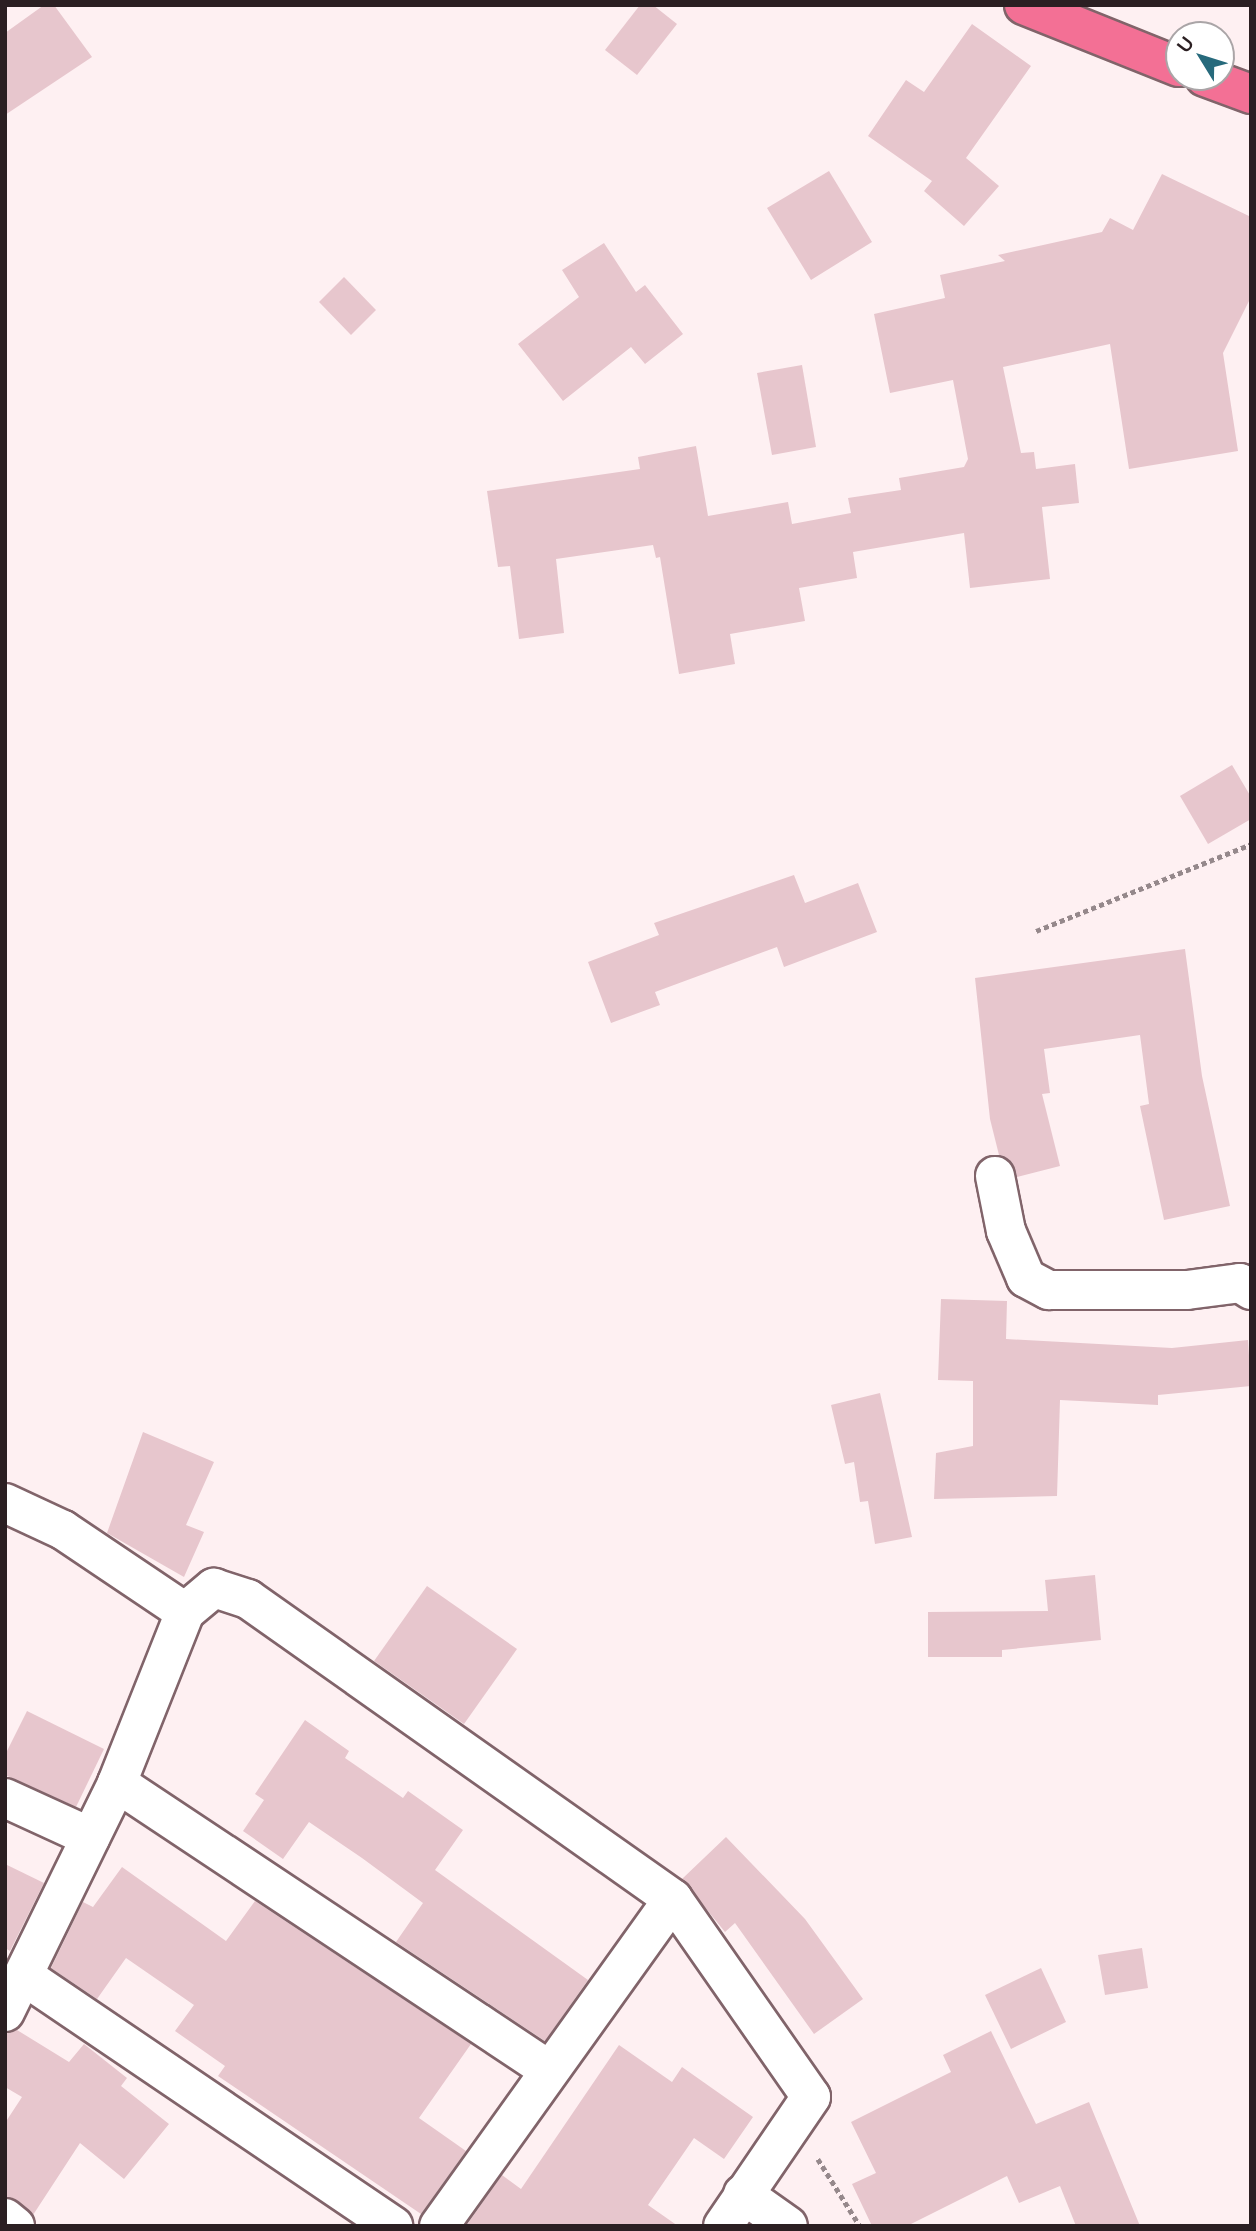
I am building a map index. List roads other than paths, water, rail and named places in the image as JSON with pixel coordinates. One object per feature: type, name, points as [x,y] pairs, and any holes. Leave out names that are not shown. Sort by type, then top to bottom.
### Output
[{"type":"highway","points":[[1024,5],[1165,61]]},
{"type":"street","points":[[995,1176],[1006,1231],[1026,1278],[1049,1290],[1187,1290],[1240,1283],[1251,1290]]},
{"type":"street","points":[[5,1503],[63,1530],[185,1612]]},
{"type":"street","points":[[5,2012],[117,1783],[185,1612],[214,1588],[248,1599],[673,1899],[811,2097],[723,2226]]},
{"type":"street","points":[[117,1783],[549,2070]]},
{"type":"street","points":[[5,1798],[90,1837]]},
{"type":"street","points":[[439,2226],[673,1899]]},
{"type":"street","points":[[24,1976],[393,2226]]},
{"type":"street","points":[[743,2194],[788,2226]]},
{"type":"street","points":[[5,2218],[15,2226]]}]
